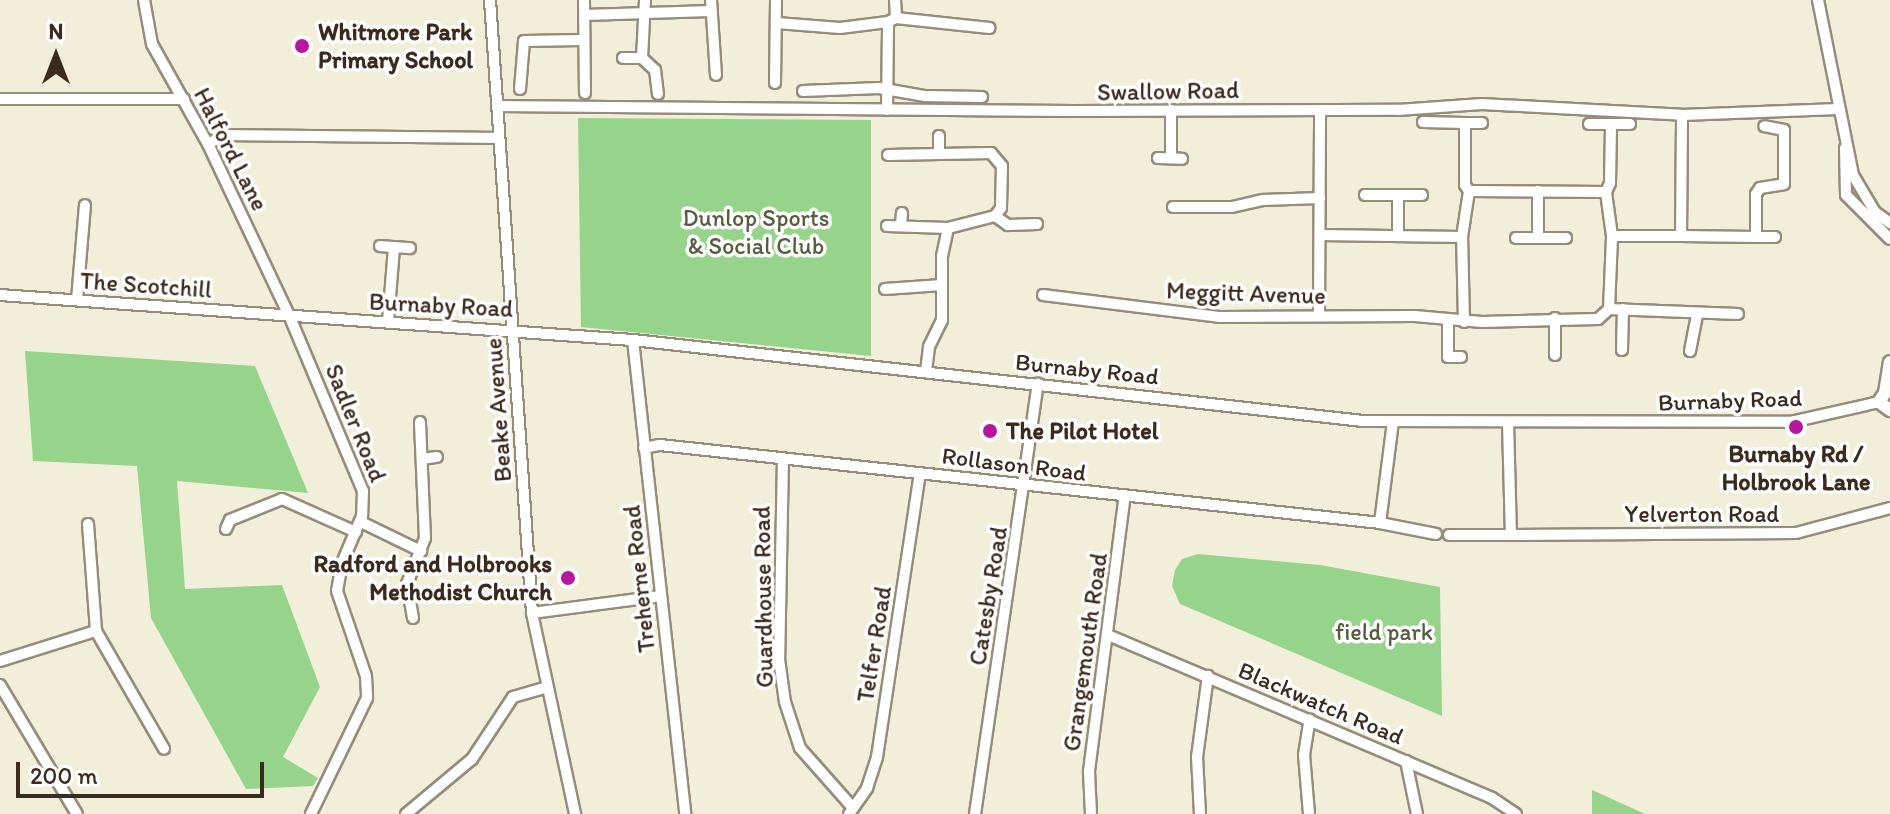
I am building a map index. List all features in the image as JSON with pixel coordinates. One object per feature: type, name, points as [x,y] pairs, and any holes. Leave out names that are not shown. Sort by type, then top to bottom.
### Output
[{"type":"main road","points":[[1886,399],[1890,362]]},
{"type":"street","name":"Halford Lane","points":[[144,0],[152,44],[208,144],[289,315]]},
{"type":"street","name":"Beake Avenue","points":[[490,0],[532,613],[544,688],[575,814]]},
{"type":"street","points":[[584,0],[581,40],[585,93]]},
{"type":"street","points":[[642,58],[645,0]]},
{"type":"street","points":[[775,83],[776,0]]},
{"type":"street","points":[[887,110],[895,0]]},
{"type":"street","points":[[1820,1],[1845,146],[1857,186],[1890,223]]},
{"type":"street","points":[[585,15],[645,15],[710,6],[716,75]]},
{"type":"street","points":[[777,23],[840,28],[892,20],[989,28]]},
{"type":"street","points":[[520,89],[524,41],[581,40]]},
{"type":"street","points":[[623,58],[642,58],[657,74],[658,94]]},
{"type":"street","points":[[803,91],[887,89],[925,96],[982,97]]},
{"type":"street","points":[[0,99],[184,99]]},
{"type":"street","name":"Swallow Road","points":[[497,106],[1320,110],[1482,104],[1682,115],[1838,109]]},
{"type":"street","points":[[1158,158],[1176,158],[1171,110]]},
{"type":"street","points":[[1319,316],[1320,110]]},
{"type":"street","points":[[1681,236],[1682,115]]},
{"type":"street","points":[[1423,122],[1482,123]]},
{"type":"street","points":[[1464,322],[1462,237],[1469,191],[1465,185],[1465,123]]},
{"type":"street","points":[[1589,124],[1630,124]]},
{"type":"street","points":[[1609,309],[1612,236],[1606,192],[1611,124]]},
{"type":"street","points":[[1756,237],[1756,194],[1784,184],[1784,130],[1764,126]]},
{"type":"street","points":[[208,144],[224,135],[498,138]]},
{"type":"street","points":[[939,136],[939,154]]},
{"type":"street","points":[[1845,146],[1846,195],[1890,239]]},
{"type":"street","points":[[887,226],[948,228],[995,216],[1001,208],[999,157],[888,155]]},
{"type":"street","points":[[1469,191],[1606,192]]},
{"type":"street","points":[[1538,191],[1538,238]]},
{"type":"street","points":[[1365,195],[1422,195]]},
{"type":"street","points":[[1398,195],[1398,236]]},
{"type":"street","points":[[1173,207],[1232,207],[1263,200],[1320,198]]},
{"type":"street","points":[[77,300],[85,205]]},
{"type":"street","points":[[901,226],[902,213]]},
{"type":"street","points":[[995,216],[1008,225],[1037,224]]},
{"type":"street","points":[[926,372],[929,347],[942,320],[948,228]]},
{"type":"street","points":[[1320,235],[1462,237]]},
{"type":"street","points":[[1612,236],[1775,237]]},
{"type":"street","points":[[1516,238],[1566,238]]},
{"type":"street","points":[[380,246],[410,248]]},
{"type":"street","points":[[388,322],[394,247]]},
{"type":"street","points":[[885,289],[942,285]]},
{"type":"street","name":"The Scotchill","points":[[0,295],[289,315]]},
{"type":"street","name":"Meggitt Avenue","points":[[1043,295],[1219,317],[1415,316],[1464,322],[1598,319],[1609,309],[1738,314]]},
{"type":"street","points":[[1622,350],[1623,309]]},
{"type":"street","points":[[1690,351],[1697,314]]},
{"type":"street","name":"Burnaby Road","points":[[289,315],[633,340],[1393,422],[1791,422],[1886,399]]},
{"type":"street","name":"Sadler Road","points":[[289,315],[357,468],[364,501],[337,591],[365,670],[367,698],[311,814]]},
{"type":"street","points":[[1555,318],[1555,355]]},
{"type":"street","points":[[1448,322],[1448,357],[1461,357]]},
{"type":"street","name":"Treherne Road","points":[[633,340],[685,814]]},
{"type":"street","name":"Catesby Road","points":[[975,814],[1026,486],[1038,384]]},
{"type":"street","points":[[413,618],[407,584],[425,538],[420,422]]},
{"type":"street","points":[[1380,523],[1393,422]]},
{"type":"street","points":[[1508,422],[1511,535]]},
{"type":"street","name":"Rollason Road","points":[[644,448],[660,445],[1125,495],[1380,523],[1436,534]]},
{"type":"street","points":[[422,459],[437,457]]},
{"type":"street","name":"Guardhouse Road","points":[[783,458],[779,659],[785,702],[800,748],[851,811]]},
{"type":"street","name":"Telfer Road","points":[[851,811],[867,788],[877,757],[920,473]]},
{"type":"street","name":"Grangemouth Road","points":[[1091,814],[1089,771],[1125,495]]},
{"type":"street","points":[[227,523],[268,501],[291,500],[421,551]]},
{"type":"street","name":"Yelverton Road","points":[[1449,535],[1807,532],[1890,508]]},
{"type":"street","points":[[88,524],[96,631],[164,749]]},
{"type":"street","points":[[532,613],[661,596]]},
{"type":"street","points":[[0,661],[96,631]]},
{"type":"street","name":"Blackwatch Road","points":[[1108,635],[1492,798],[1516,814]]},
{"type":"street","points":[[1200,814],[1197,757],[1208,676]]},
{"type":"street","points":[[0,685],[77,814]]},
{"type":"street","points":[[406,814],[472,759],[513,697],[544,688]]},
{"type":"street","points":[[1309,814],[1304,755],[1310,719]]},
{"type":"street","points":[[1406,761],[1417,814]]},
{"type":"green space","name":"Dunlop Sports & Social Club","points":[[578,118],[871,120],[871,356],[581,327]]},
{"type":"green space","points":[[25,351],[255,366],[308,493],[177,481],[185,589],[282,585],[320,687],[283,757],[318,778],[313,786],[246,789],[151,618],[137,466],[33,461]]},
{"type":"green space","name":"field park","points":[[1198,554],[1320,565],[1440,587],[1442,716],[1180,604],[1172,586],[1175,570],[1182,559]]},
{"type":"green space","points":[[1592,790],[1645,814],[1592,814]]},
{"type":"place","name":"Whitmore Park Primary School","points":[[302,46]]},
{"type":"place","name":"Burnaby Rd / Holbrook Lane","points":[[1796,427]]},
{"type":"place","name":"The Pilot Hotel","points":[[990,431]]},
{"type":"place","name":"Radford and Holbrooks Methodist Church","points":[[568,578]]}]
